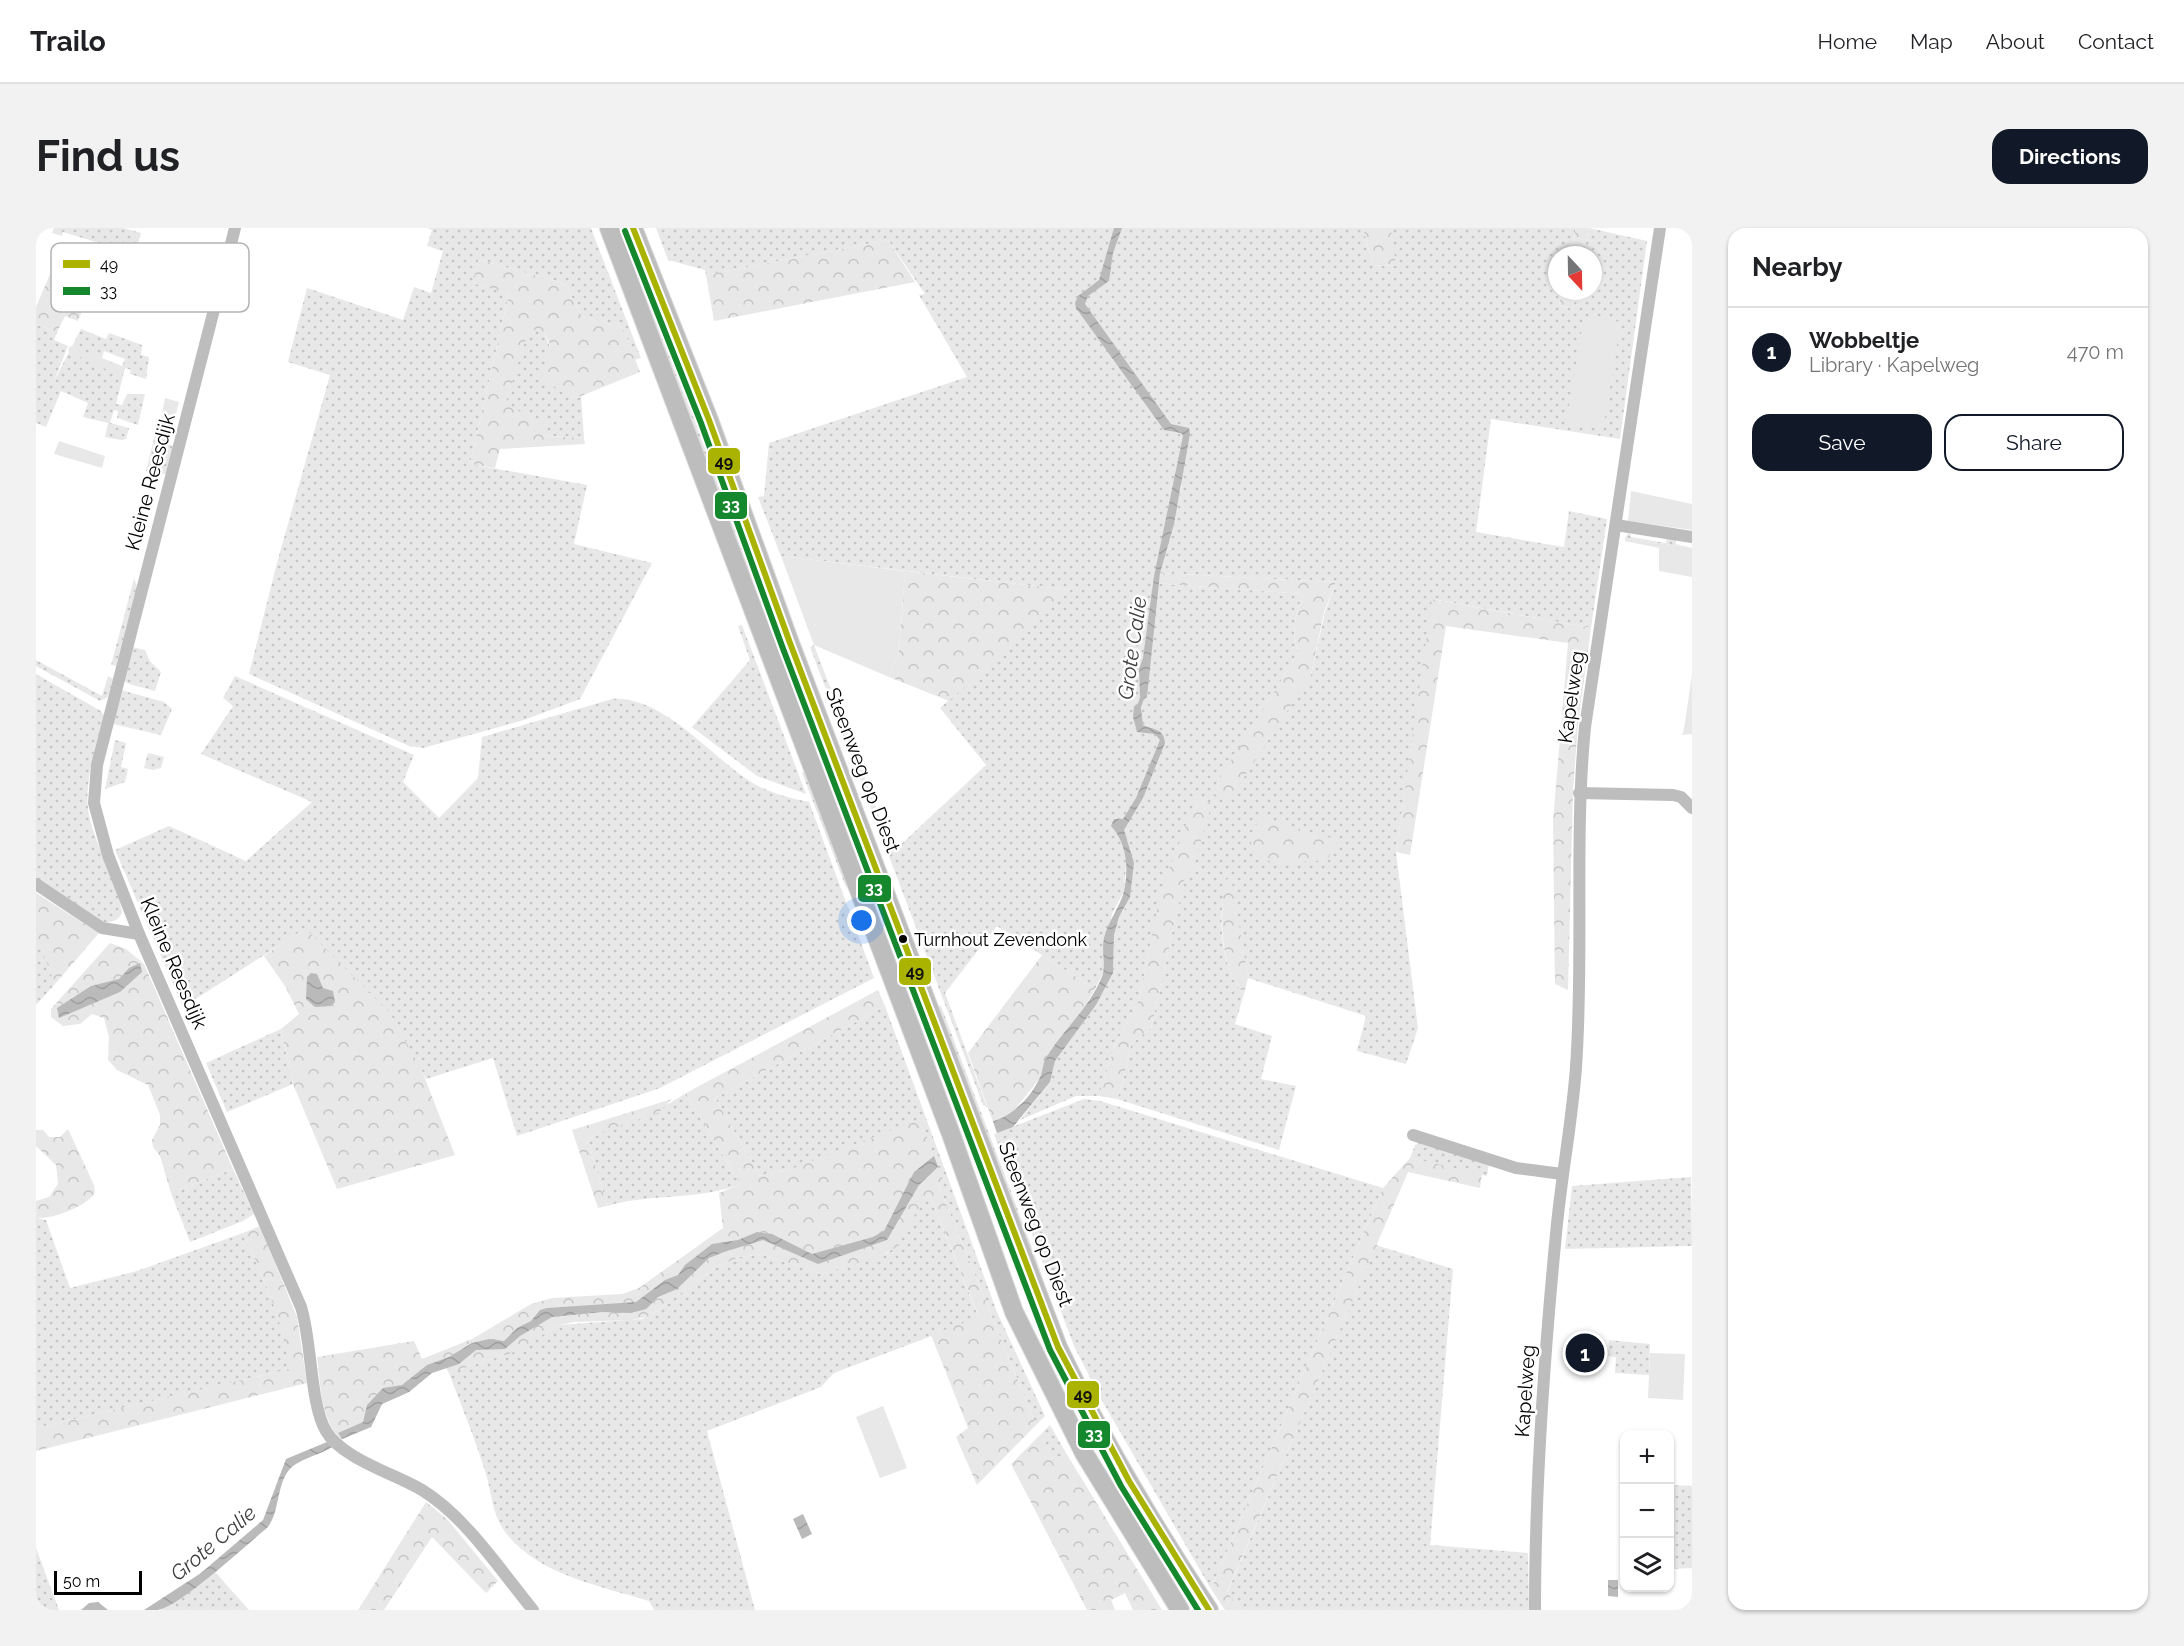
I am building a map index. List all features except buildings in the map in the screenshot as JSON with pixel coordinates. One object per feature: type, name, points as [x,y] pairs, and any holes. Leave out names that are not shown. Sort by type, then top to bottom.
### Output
[{"type":"main road","points":[[609,228],[951,1134],[1023,1332],[1084,1453],[1180,1610]]},
{"type":"main road","name":"Steenweg op Diest","points":[[633,228],[709,420],[913,968],[1058,1347],[1082,1398],[1147,1512],[1209,1610]]},
{"type":"main road","points":[[890,976],[913,968]]},
{"type":"street","name":"Kleine Reesdijk","points":[[231,243],[235,228]]},
{"type":"street","name":"Kapelweg","points":[[1536,1610],[1535,1531],[1539,1468],[1562,1174],[1576,1068],[1579,793],[1585,727],[1660,228]]},
{"type":"street","name":"Kleine Reesdijk","points":[[213,312],[97,765],[95,816],[139,934],[301,1307],[307,1329],[319,1414],[326,1432],[344,1450],[436,1499],[456,1517],[533,1610]]},
{"type":"street","points":[[1616,525],[1692,537]]},
{"type":"street","points":[[1579,793],[1673,795],[1681,797],[1692,808]]},
{"type":"street","points":[[36,884],[102,928],[139,934]]},
{"type":"street","points":[[1413,1135],[1516,1168],[1562,1174]]},
{"type":"green space","points":[[54,228],[124,228],[141,233],[138,243],[99,243],[63,232],[62,236],[52,233]]},
{"type":"green space","points":[[427,228],[591,228],[641,358],[635,360],[623,328],[582,316],[567,288],[560,282],[479,260],[473,283],[509,294],[470,464],[587,485],[574,544],[652,563],[580,699],[524,720],[423,748],[409,746],[249,674],[277,563],[330,375],[288,362],[307,288],[403,320],[414,287],[431,293],[443,251],[427,246],[432,230]]},
{"type":"green space","points":[[656,228],[1363,228],[1373,265],[1395,266],[1391,228],[1576,228],[1572,246],[1548,246],[1548,300],[1560,300],[1559,305],[1573,309],[1574,300],[1602,300],[1602,246],[1585,246],[1589,228],[1647,241],[1620,439],[1491,419],[1476,532],[1564,547],[1569,511],[1607,519],[1591,628],[1433,599],[1396,852],[1418,1028],[1406,1064],[1357,1051],[1366,1016],[1248,978],[1230,877],[1222,905],[1223,943],[1232,976],[1244,994],[1235,1024],[1272,1036],[1261,1079],[1296,1086],[1279,1150],[1117,1099],[1131,1044],[1151,1028],[1184,879],[1212,804],[1150,946],[1139,1000],[1115,1045],[1099,1096],[1076,1096],[1020,1120],[1050,1082],[1055,1061],[1096,1005],[1113,973],[1114,935],[1119,917],[1125,908],[1126,863],[1124,891],[1112,914],[1103,973],[1095,989],[997,926],[945,993],[987,1107],[983,1105],[810,647],[814,645],[893,852],[986,765],[940,708],[1070,590],[781,556],[758,497],[764,496],[769,443],[967,377],[919,295],[925,294],[888,240],[706,275],[705,270],[668,260]],"holes":[[[1174,484],[1182,485],[1160,573],[1336,582],[1325,612],[1311,675],[1212,792],[1299,652],[1294,630],[1303,594],[1153,583]]]},
{"type":"green space","points":[[1363,228],[1391,228],[1396,266],[1373,265]]},
{"type":"green space","points":[[1576,228],[1589,228],[1585,246],[1572,246]]},
{"type":"green space","points":[[619,231],[623,232],[650,301],[661,317],[894,935],[890,937],[865,873],[853,856]]},
{"type":"green space","points":[[888,240],[915,282],[714,321],[706,275]]},
{"type":"green space","points":[[479,260],[560,282],[567,288],[582,316],[623,328],[640,372],[581,396],[570,397],[541,378],[550,344],[544,332],[529,329],[505,405],[546,423],[546,436],[584,438],[585,444],[500,449],[495,468],[470,464],[509,294],[472,283]]},
{"type":"green space","points":[[51,272],[51,312],[82,312],[78,321],[65,316],[57,332],[36,324],[36,307]]},
{"type":"green space","points":[[1560,300],[1574,300],[1573,309],[1559,305]]},
{"type":"green space","points":[[1584,316],[1621,322],[1603,429],[1566,423]]},
{"type":"green space","points":[[36,324],[57,332],[54,340],[68,346],[54,381],[81,329],[106,339],[109,333],[142,345],[141,355],[149,357],[146,379],[130,374],[131,370],[125,368],[116,404],[122,405],[127,394],[145,394],[138,425],[117,418],[118,411],[114,410],[110,423],[129,428],[126,439],[105,437],[108,423],[83,417],[88,403],[61,391],[46,427],[36,423]],"holes":[[[104,351],[125,359],[122,366],[102,358]]]},
{"type":"green space","points":[[529,328],[544,332],[570,397],[581,396],[584,438],[546,436],[504,405]]},
{"type":"green space","points":[[70,346],[125,368],[122,377],[68,351]]},
{"type":"green space","points":[[165,398],[179,402],[171,433],[159,429]]},
{"type":"green space","points":[[155,435],[170,439],[168,444],[173,446],[167,473],[161,475],[146,471]]},
{"type":"green space","points":[[59,441],[105,456],[102,468],[54,454]]},
{"type":"green space","points":[[1174,484],[1174,524],[1160,573],[1336,582],[1324,612],[1311,675],[1228,802],[1211,792],[1299,652],[1294,630],[1303,594],[1153,583]]},
{"type":"green space","points":[[1631,491],[1692,504],[1692,530],[1628,521]]},
{"type":"green space","points":[[1629,532],[1631,537],[1666,543],[1667,538],[1676,540],[1676,544],[1692,548],[1625,538]]},
{"type":"green space","points":[[1625,538],[1692,548],[1692,577],[1659,571],[1659,548],[1625,541]]},
{"type":"green space","points":[[781,556],[905,571],[899,652],[889,677],[814,645]]},
{"type":"green space","points":[[905,571],[1071,590],[949,701],[889,677],[899,652]]},
{"type":"green space","points":[[134,579],[137,586],[116,666],[111,665]]},
{"type":"green space","points":[[1432,599],[1591,628],[1578,724],[1573,791],[1568,990],[1555,984],[1553,821],[1568,643],[1446,626],[1410,855],[1396,852]]},
{"type":"green space","points":[[742,625],[806,794],[757,776],[692,727],[750,660],[738,626]]},
{"type":"green space","points":[[132,647],[145,650],[150,661],[161,672],[155,691],[129,684],[123,680]]},
{"type":"green space","points":[[36,660],[102,696],[108,676],[113,679],[108,697],[100,701],[36,666]]},
{"type":"green space","points":[[36,674],[101,711],[104,715],[91,765],[88,803],[92,827],[122,912],[118,919],[110,922],[105,923],[36,879]]},
{"type":"green space","points":[[1692,675],[1692,734],[1682,735],[1684,729]]},
{"type":"green space","points":[[235,676],[414,755],[403,782],[439,818],[478,778],[482,737],[612,699],[630,700],[648,706],[684,728],[748,780],[777,794],[809,802],[874,978],[660,1088],[517,1136],[493,1058],[426,1079],[422,1071],[305,929],[183,1007],[115,850],[169,826],[246,861],[312,802],[201,754],[233,706],[223,698]]},
{"type":"green space","points":[[121,690],[164,702],[172,709],[161,735],[113,724]]},
{"type":"green space","points":[[115,740],[126,743],[121,767],[128,769],[125,782],[105,789]]},
{"type":"green space","points":[[148,753],[164,757],[161,768],[153,770],[144,768]]},
{"type":"green space","points":[[806,771],[845,874],[847,890],[802,773]]},
{"type":"green space","points":[[1196,798],[1212,804],[1189,879],[1184,880],[1151,1028],[1131,1044],[1117,1099],[1099,1096],[1115,1045],[1139,1000],[1161,891]]},
{"type":"green space","points":[[1260,817],[1338,840],[1327,860],[1276,864],[1254,855],[1250,839]]},
{"type":"green space","points":[[1231,877],[1248,978],[1244,994],[1229,969],[1223,940],[1224,881]]},
{"type":"green space","points":[[36,893],[99,933],[55,984],[40,945],[36,942]]},
{"type":"green space","points":[[305,928],[390,1013],[422,1071],[455,1155],[337,1189],[293,1084],[281,1029],[299,1014],[285,986],[264,956]]},
{"type":"green space","points":[[36,942],[40,944],[55,984],[36,1005]]},
{"type":"green space","points":[[110,943],[126,949],[144,964],[233,1169],[171,1193],[160,1156],[153,1147],[152,1140],[160,1125],[160,1115],[148,1085],[117,1070],[108,1060],[109,1037],[104,1018],[92,1014],[80,1024],[63,1026],[51,1017],[51,1009]]},
{"type":"green space","points":[[1042,955],[1095,989],[1047,1057],[1040,1078],[1013,1112],[1013,1127],[997,1133],[968,1053]]},
{"type":"green space","points":[[878,990],[885,1006],[715,1098],[760,1176],[791,1169],[920,1119],[944,1182],[938,1184],[1036,1425],[977,1485],[956,1437],[968,1428],[931,1335],[979,1317],[928,1191],[897,1247],[879,1257],[821,1274],[763,1254],[739,1257],[713,1269],[650,1316],[632,1320],[574,1322],[559,1325],[514,1352],[449,1373],[446,1368],[432,1373],[409,1392],[382,1404],[371,1427],[341,1440],[334,1432],[325,1412],[317,1357],[414,1341],[422,1359],[472,1339],[531,1304],[552,1298],[622,1294],[639,1288],[723,1228],[719,1193],[740,1184],[686,1093]]},
{"type":"green space","points":[[885,1006],[997,1312],[1045,1416],[1036,1425],[938,1184],[943,1182],[791,1169],[760,1176],[715,1098]]},
{"type":"green space","points":[[941,1006],[1036,1258],[1061,1332],[936,1007]]},
{"type":"green space","points":[[281,1029],[293,1084],[227,1112],[206,1063]]},
{"type":"green space","points":[[686,1093],[740,1184],[708,1193],[640,1199],[607,1206],[588,1140],[596,1134],[670,1103]]},
{"type":"green space","points":[[672,1099],[658,1113],[596,1134],[588,1140],[607,1206],[598,1208],[572,1130]]},
{"type":"green space","points":[[1084,1099],[1100,1101],[1383,1188],[1211,1589],[1101,1399],[1074,1346],[994,1134]]},
{"type":"green space","points":[[68,1129],[94,1185],[95,1192],[85,1202],[68,1211],[50,1217],[36,1218],[36,1201],[49,1197],[58,1184],[56,1165],[36,1146],[36,1130],[43,1130],[49,1137],[60,1137]]},
{"type":"green space","points":[[1421,1142],[1489,1163],[1487,1176],[1410,1158],[1415,1145]]},
{"type":"green space","points":[[1410,1158],[1482,1174],[1480,1188],[1408,1172],[1227,1592],[1240,1610],[1225,1610],[1211,1589],[1383,1188]]},
{"type":"green space","points":[[233,1169],[254,1214],[243,1221],[190,1242],[171,1193]]},
{"type":"green space","points":[[1691,1177],[1692,1246],[1565,1249],[1572,1186]]},
{"type":"green space","points":[[928,1191],[979,1318],[834,1373],[821,1387],[707,1431],[755,1610],[654,1610],[649,1601],[591,1584],[553,1569],[519,1547],[506,1533],[497,1518],[487,1476],[449,1373],[513,1352],[559,1325],[642,1319],[650,1316],[713,1269],[739,1257],[763,1254],[821,1274],[888,1253]]},
{"type":"green space","points":[[36,1218],[46,1220],[70,1288],[137,1271],[243,1233],[278,1316],[290,1369],[36,1428]]},
{"type":"green space","points":[[260,1226],[297,1317],[307,1383],[36,1451],[36,1428],[289,1369],[278,1316],[243,1233]]},
{"type":"green space","points":[[1376,1245],[1453,1269],[1430,1545],[1528,1553],[1529,1610],[1240,1610],[1227,1593]]},
{"type":"green space","points":[[1609,1340],[1650,1344],[1649,1375],[1615,1373],[1616,1357],[1608,1356]]},
{"type":"green space","points":[[1650,1353],[1685,1354],[1683,1400],[1648,1398]]},
{"type":"green space","points":[[883,1406],[907,1468],[880,1478],[856,1417]]},
{"type":"green space","points":[[1050,1425],[1066,1453],[1054,1462],[1041,1434]]},
{"type":"green space","points":[[1041,1434],[1054,1462],[1066,1453],[1162,1610],[1133,1610],[1125,1593],[1111,1600],[1115,1610],[1087,1610],[1011,1464]]},
{"type":"green space","points":[[1674,1485],[1692,1486],[1692,1568],[1674,1569]]},
{"type":"green space","points":[[426,1502],[447,1519],[498,1581],[486,1593],[432,1537],[384,1610],[358,1610]]},
{"type":"green space","points":[[36,1548],[59,1610],[36,1610]]},
{"type":"green space","points":[[215,1572],[249,1610],[160,1610]]},
{"type":"water","points":[[1114,228],[1122,228],[1113,253],[1109,281],[1088,296],[1085,304],[1171,424],[1189,428],[1190,434],[1174,524],[1160,573],[1147,697],[1144,699],[1140,698],[1139,669],[1143,658],[1154,576],[1183,436],[1181,433],[1164,430],[1076,308],[1075,303],[1078,296],[1099,280]]},
{"type":"water","points":[[1137,705],[1141,709],[1143,725],[1160,732],[1165,743],[1143,798],[1124,830],[1134,863],[1130,897],[1119,917],[1114,935],[1113,973],[1096,1005],[1055,1061],[1050,1082],[1013,1127],[997,1133],[993,1121],[1015,1110],[1033,1090],[1046,1058],[1096,990],[1103,974],[1104,938],[1126,883],[1123,848],[1111,826],[1114,819],[1123,819],[1136,798],[1160,740],[1155,734],[1137,732],[1133,717],[1134,706]]},
{"type":"water","points":[[140,963],[142,972],[120,992],[59,1018],[57,1008],[91,986],[119,979],[129,968]]},
{"type":"water","points":[[311,973],[317,974],[323,988],[333,991],[335,1002],[331,1006],[315,1007],[306,999],[307,977]]},
{"type":"water","points":[[934,1156],[938,1167],[919,1185],[887,1240],[818,1264],[763,1240],[724,1252],[709,1258],[677,1289],[658,1297],[646,1309],[631,1313],[602,1312],[552,1317],[520,1336],[505,1349],[476,1350],[459,1364],[432,1373],[409,1392],[382,1404],[371,1427],[342,1439],[338,1433],[363,1422],[367,1405],[383,1388],[402,1385],[427,1365],[449,1357],[472,1343],[489,1339],[504,1341],[517,1328],[531,1321],[540,1310],[636,1302],[665,1280],[678,1275],[685,1265],[712,1244],[738,1240],[757,1232],[772,1234],[812,1254],[873,1237],[884,1231],[914,1172]]},
{"type":"water","points":[[327,1442],[332,1447],[298,1463],[289,1470],[282,1484],[274,1515],[267,1528],[182,1598],[158,1610],[144,1610],[201,1573],[263,1520],[286,1459]]},
{"type":"water","points":[[803,1514],[812,1534],[802,1539],[793,1519]]},
{"type":"water","points":[[1608,1580],[1618,1580],[1618,1597],[1608,1596]]},
{"type":"water","points":[[98,1602],[108,1610],[81,1610],[89,1603]]},
{"type":"waterway","name":"Grote Calie","points":[[1138,710],[1143,695]]},
{"type":"transit line","name":"49","points":[[633,228],[709,420],[790,643],[1058,1347],[1129,1481],[1209,1610]]},
{"type":"transit line","name":"33","points":[[625,231],[701,423],[782,646],[1050,1350],[1121,1486],[1198,1610]]},
{"type":"place","name":"Turnhout Zevendonk","points":[[903,939]]},
{"type":"place","name":"Wobbeltje","points":[[1585,1353]]}]
